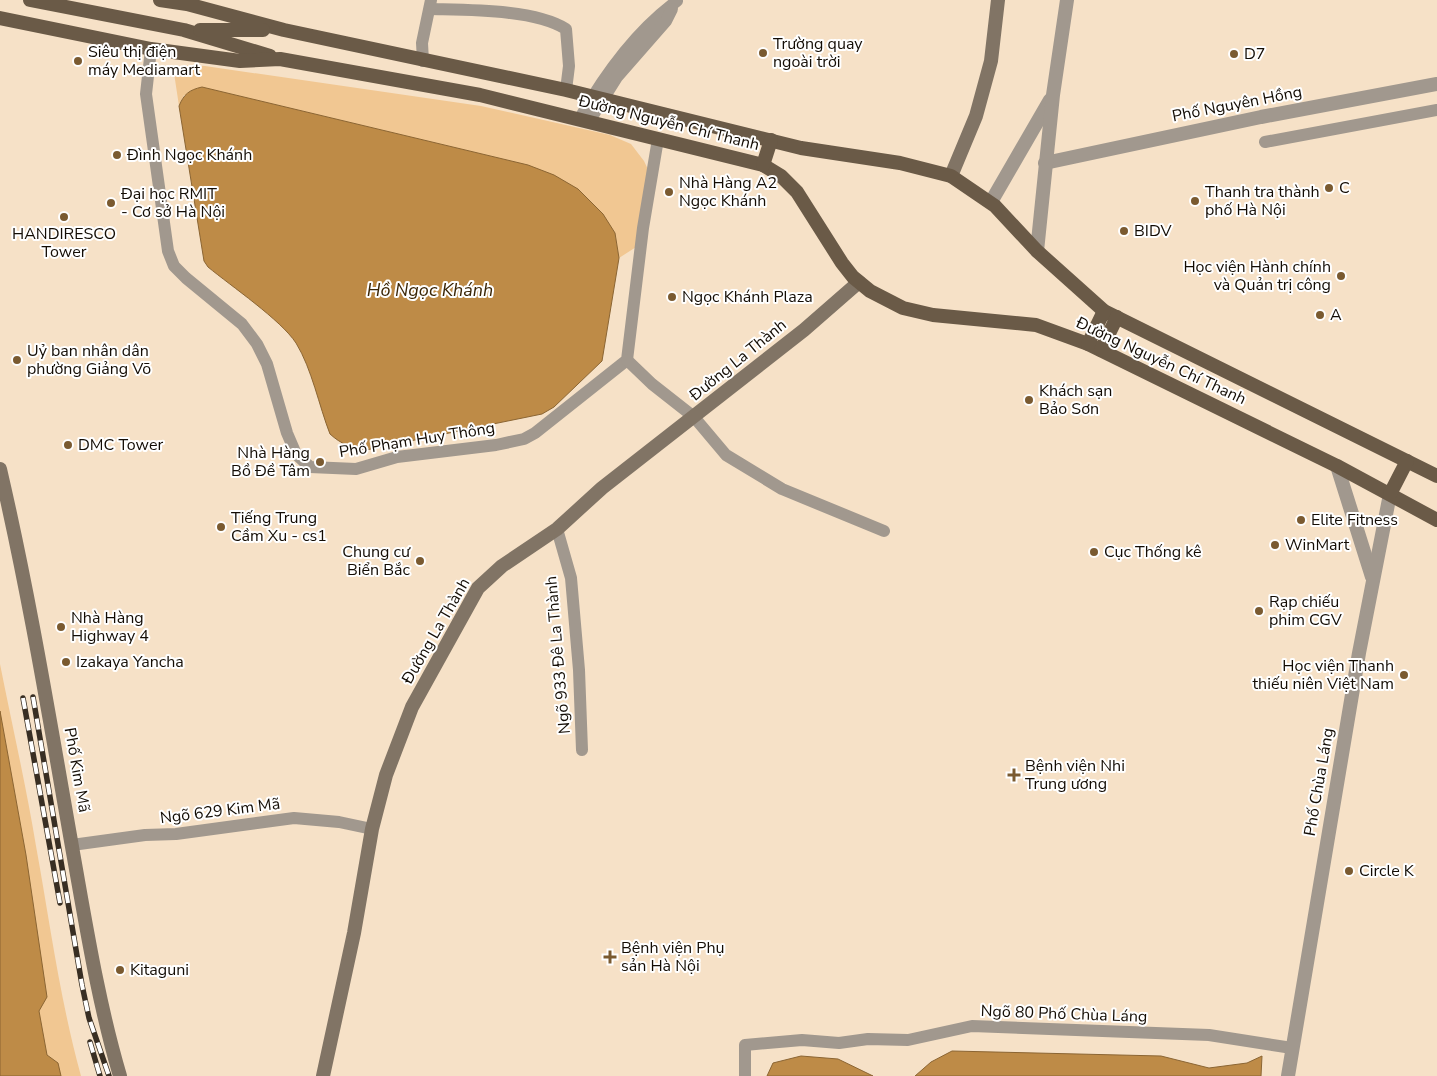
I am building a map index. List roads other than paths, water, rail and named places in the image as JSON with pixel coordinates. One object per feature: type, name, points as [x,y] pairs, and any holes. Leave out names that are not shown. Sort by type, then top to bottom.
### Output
[{"type":"main road","points":[[30,0],[184,30],[280,59]]},
{"type":"main road","name":"Đường Nguyễn Chí Thanh","points":[[160,0],[186,4],[284,30],[423,61],[566,90],[827,153],[900,163],[951,176],[991,202],[1037,251],[1110,314],[1437,476]]},
{"type":"main road","points":[[951,176],[976,116],[991,61],[998,0]]},
{"type":"main road","name":"Đường Nguyễn Chí Thanh","points":[[0,18],[151,49],[240,61],[280,59],[480,95],[585,119],[763,165],[781,176],[797,192],[842,263],[870,291],[904,308],[933,315],[1036,325],[1094,347],[1338,466],[1437,520]]},
{"type":"main road","points":[[184,30],[284,30]]},
{"type":"main road","points":[[763,165],[771,140]]},
{"type":"main road","name":"Đường La Thành","points":[[323,1076],[354,933],[372,829],[386,775],[412,706],[461,615],[478,588],[502,566],[557,529],[602,488],[804,330],[859,282]]},
{"type":"main road","points":[[1094,347],[1110,314]]},
{"type":"main road","points":[[1390,494],[1407,461]]},
{"type":"main road","name":"Phố Kim Mã","points":[[0,469],[38,645],[96,978],[108,1035],[120,1076]]},
{"type":"street","points":[[585,119],[598,98],[666,21],[677,0]]},
{"type":"street","points":[[1037,251],[1053,95],[1067,0]]},
{"type":"street","points":[[423,61],[422,42],[430,4],[553,21],[566,29],[568,66],[566,90]]},
{"type":"street","name":"Phố Phạm Huy Thông","points":[[151,49],[146,94],[148,118],[171,258],[174,266],[242,324],[257,344],[268,364],[290,440],[296,454],[310,467],[356,469],[398,457],[496,445],[524,439],[535,433],[627,360]]},
{"type":"street","name":"Phố Nguyên Hồng","points":[[1045,163],[1260,117],[1437,84]]},
{"type":"street","points":[[991,202],[1053,95]]},
{"type":"street","points":[[1265,142],[1437,110]]},
{"type":"street","points":[[658,139],[643,228],[627,360],[652,384],[694,417],[726,455],[782,489],[884,531]]},
{"type":"street","points":[[1338,466],[1372,578]]},
{"type":"street","name":"Phố Chùa Láng","points":[[1288,1076],[1372,578],[1390,494]]},
{"type":"street","name":"Ngõ 933 Đê La Thành","points":[[557,529],[570,578],[579,670],[582,750]]},
{"type":"street","name":"Ngõ 629 Kim Mã","points":[[72,845],[145,835],[176,834],[294,818],[339,822],[372,829]]},
{"type":"street","name":"Ngõ 80 Phố Chùa Láng","points":[[744,1076],[745,1045],[802,1040],[839,1043],[868,1039],[908,1040],[972,1026],[1209,1035],[1292,1048]]},
{"type":"water","name":"Hồ Ngọc Khánh","points":[[202,87],[528,165],[554,175],[578,189],[603,214],[615,233],[619,258],[602,361],[554,407],[542,414],[366,450],[342,443],[330,434],[311,376],[296,343],[279,324],[208,267],[204,261],[179,106],[187,93]]},
{"type":"water","points":[[0,711],[26,855],[47,997],[39,1011],[47,1055],[58,1063],[61,1076],[0,1076]]},
{"type":"water","points":[[952,1051],[1161,1056],[1209,1068],[1247,1063],[1262,1056],[1261,1076],[915,1076],[931,1062]]},
{"type":"water","points":[[801,1056],[838,1059],[873,1076],[767,1076],[773,1063]]},
{"type":"railway","points":[[33,697],[82,985],[89,1018],[109,1076]]},
{"type":"railway","points":[[23,698],[60,903]]},
{"type":"railway","points":[[90,1042],[100,1076]]},
{"type":"place","name":"Trường quay ngoài trời","points":[[763,53]]},
{"type":"place","name":"D7","points":[[1234,54]]},
{"type":"place","name":"Siêu thị điện máy Mediamart","points":[[78,61]]},
{"type":"place","name":"Đình Ngọc Khánh","points":[[117,155]]},
{"type":"place","name":"C","points":[[1329,188]]},
{"type":"place","name":"Nhà Hàng A2 Ngọc Khánh","points":[[669,192]]},
{"type":"place","name":"Thanh tra thành phố Hà Nội","points":[[1195,201]]},
{"type":"place","name":"Đại học RMIT - Cơ sở Hà Nội","points":[[111,203]]},
{"type":"place","name":"HANDIRESCO Tower","points":[[64,217]]},
{"type":"place","name":"BIDV","points":[[1124,231]]},
{"type":"place","name":"Học viện Hành chính và Quản trị công","points":[[1341,276]]},
{"type":"place","name":"Ngọc Khánh Plaza","points":[[672,297]]},
{"type":"place","name":"A","points":[[1320,315]]},
{"type":"place","name":"Uỷ ban nhân dân phường Giảng Võ","points":[[17,360]]},
{"type":"place","name":"Khách sạn Bảo Sơn","points":[[1029,400]]},
{"type":"place","name":"DMC Tower","points":[[68,445]]},
{"type":"place","name":"Nhà Hàng Bồ Đề Tâm","points":[[320,462]]},
{"type":"place","name":"Elite Fitness","points":[[1301,520]]},
{"type":"place","name":"Tiếng Trung Cầm Xu - cs1","points":[[221,527]]},
{"type":"place","name":"WinMart","points":[[1275,545]]},
{"type":"place","name":"Cục Thống kê","points":[[1094,552]]},
{"type":"place","name":"Chung cư Biển Bắc","points":[[420,561]]},
{"type":"place","name":"Rạp chiếu phim CGV","points":[[1259,611]]},
{"type":"place","name":"Nhà Hàng Highway 4","points":[[61,627]]},
{"type":"place","name":"Izakaya Yancha","points":[[66,662]]},
{"type":"place","name":"Học viện Thanh thiếu niên Việt Nam","points":[[1404,675]]},
{"type":"place","name":"Bệnh viện Nhi Trung ương","points":[[1014,775]]},
{"type":"place","name":"Circle K","points":[[1349,871]]},
{"type":"place","name":"Bệnh viện Phụ sản Hà Nội","points":[[610,957]]},
{"type":"place","name":"Kitaguni","points":[[120,970]]}]
